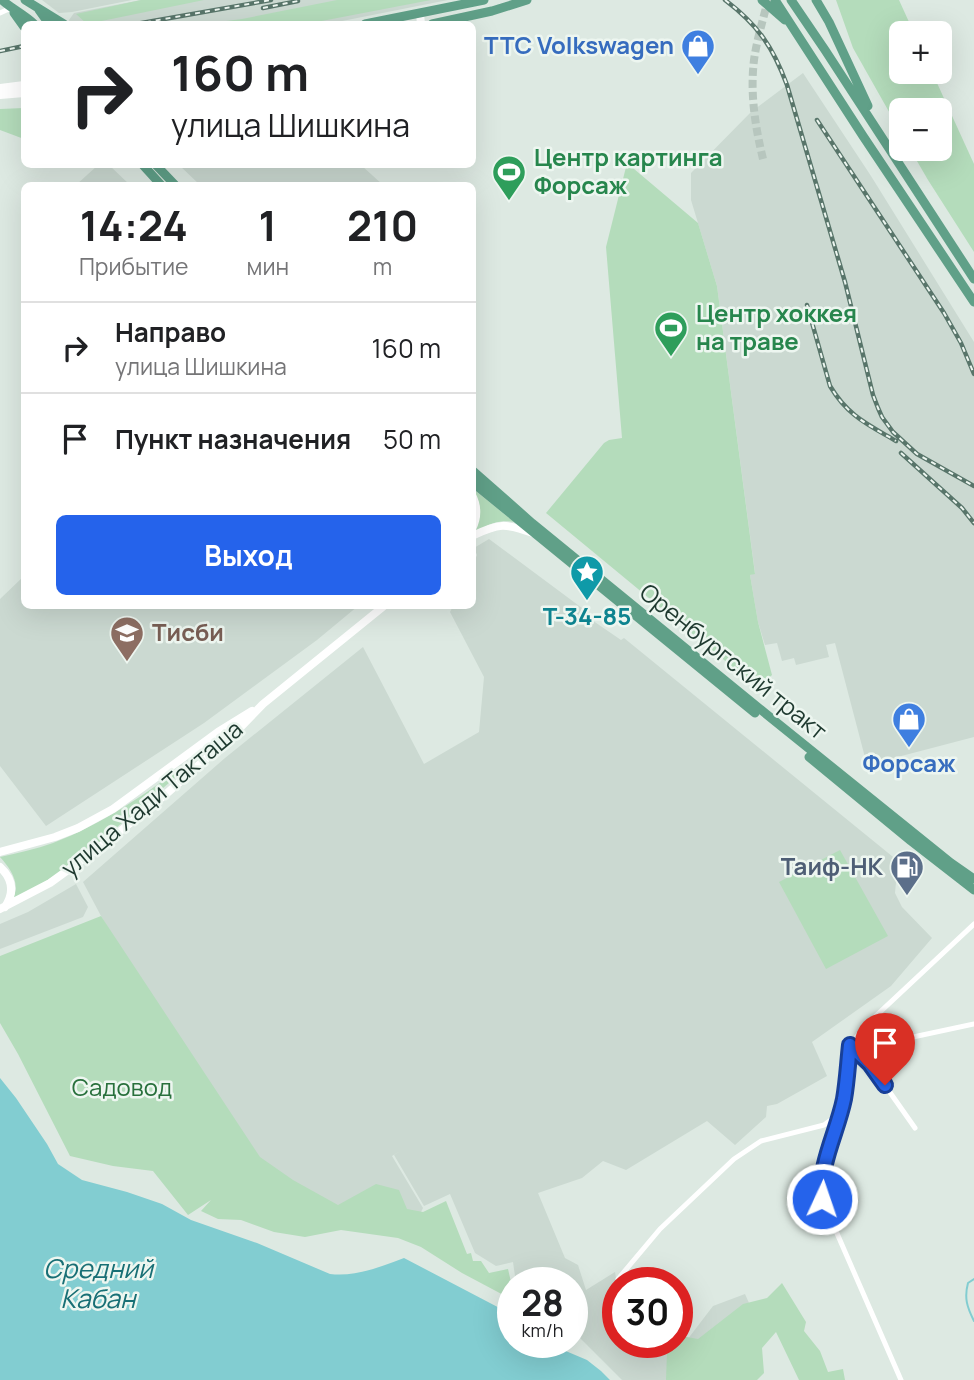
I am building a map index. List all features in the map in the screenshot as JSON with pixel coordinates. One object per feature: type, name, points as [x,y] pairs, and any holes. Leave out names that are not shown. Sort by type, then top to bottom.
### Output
[{"type":"main road","points":[[2,0],[30,21]]},
{"type":"main road","points":[[26,0],[59,21]]},
{"type":"main road","points":[[398,21],[420,19],[484,0]]},
{"type":"main road","points":[[446,21],[527,0]]},
{"type":"main road","points":[[762,0],[794,27]]},
{"type":"main road","points":[[775,0],[974,302]]},
{"type":"main road","points":[[791,0],[974,279]]},
{"type":"main road","points":[[816,0],[880,134]]},
{"type":"main road","points":[[11,8],[21,23]]},
{"type":"main road","points":[[38,9],[48,21]]},
{"type":"main road","points":[[146,168],[158,182]]},
{"type":"main road","points":[[159,168],[172,182]]},
{"type":"main road","name":"Оренбургский тракт","points":[[476,474],[532,523],[776,722],[974,879]]},
{"type":"main road","name":"Оренбургский тракт","points":[[476,485],[974,890]]},
{"type":"street","points":[[0,13],[11,8]]},
{"type":"street","points":[[1,90],[21,83]]},
{"type":"street","points":[[1,90],[21,93]]},
{"type":"street","points":[[476,534],[499,525],[512,525],[536,534]]},
{"type":"street","name":"улица Хади Такташа","points":[[3,908],[50,883],[108,841],[165,795],[235,733],[263,704],[380,609]]},
{"type":"street","name":"улица Хади Такташа","points":[[0,852],[55,837],[113,809],[218,732],[263,704]]},
{"type":"street","points":[[0,867],[11,880],[12,888],[11,896],[3,908]]},
{"type":"street","points":[[901,1380],[822,1199],[821,1185],[826,1155],[844,1099],[850,1045],[864,1027],[974,924]]},
{"type":"street","points":[[864,1027],[886,1044],[974,1024]]},
{"type":"street","points":[[850,1045],[870,1064],[915,1128]]},
{"type":"street","points":[[628,1267],[660,1229],[734,1159],[761,1141],[824,1125],[839,1114]]},
{"type":"shaded area","points":[[42,0],[132,0],[59,13]]},
{"type":"shaded area","points":[[141,0],[448,0],[342,21],[69,21],[74,13]]},
{"type":"shaded area","points":[[803,73],[871,176],[974,342],[974,737],[867,765],[835,643],[826,645],[829,657],[796,665],[794,658],[782,661],[777,643],[765,645],[750,575],[755,573],[717,286],[691,200],[691,173],[751,112]]},
{"type":"shaded area","points":[[95,168],[112,168],[127,182],[79,182]]},
{"type":"shaded area","points":[[182,168],[364,168],[380,182],[197,182]]},
{"type":"shaded area","points":[[489,539],[586,611],[586,616],[621,640],[624,638],[898,861],[895,893],[902,907],[932,938],[891,986],[812,1042],[827,1076],[777,1104],[767,1106],[766,1117],[735,1145],[707,1121],[626,1170],[603,1161],[582,1178],[538,1193],[565,1258],[579,1267],[514,1267],[513,1262],[496,1266],[475,1253],[450,1194],[424,1206],[394,1155],[400,1151],[392,1156],[423,1208],[408,1238],[254,1173],[83,882],[225,758],[363,647],[424,764],[479,732],[484,677],[450,612],[452,609],[476,609],[476,547]]},
{"type":"shaded area","points":[[21,579],[21,609],[354,609],[317,640],[204,723],[46,826],[0,766],[0,599]]},
{"type":"shaded area","points":[[76,884],[88,907],[83,917],[0,949],[0,924],[28,912]]},
{"type":"shaded area","points":[[602,1280],[602,1358],[693,1358],[693,1332],[713,1306],[745,1294],[749,1303],[675,1380],[622,1380],[588,1346],[588,1289]]},
{"type":"green space","points":[[141,0],[204,0],[102,21],[84,21],[76,14]]},
{"type":"green space","points":[[337,0],[431,0],[322,21],[226,21]]},
{"type":"green space","points":[[836,0],[899,0],[909,21],[889,21],[889,84],[937,84],[944,98],[889,98],[889,112],[853,48]]},
{"type":"green space","points":[[21,108],[21,138],[0,130],[0,109]]},
{"type":"green space","points":[[952,116],[974,164],[974,252],[917,161],[952,161]]},
{"type":"green space","name":"Центр хоккея на траве","points":[[627,163],[698,223],[717,286],[755,574],[750,575],[758,622],[772,675],[758,688],[546,513],[604,443],[622,438],[606,247]]},
{"type":"green space","points":[[476,491],[514,522],[502,521],[476,532],[480,511]]},
{"type":"green space","points":[[248,716],[78,859],[46,881],[13,898],[15,881],[0,857],[53,843],[106,818],[155,787]]},
{"type":"green space","points":[[840,850],[888,936],[826,969],[779,882]]},
{"type":"green space","name":"Садовод","points":[[101,916],[260,1157],[293,1180],[338,1205],[376,1184],[399,1190],[407,1209],[423,1212],[446,1201],[467,1254],[471,1253],[473,1261],[481,1261],[489,1273],[497,1271],[497,1292],[421,1247],[398,1238],[341,1230],[305,1237],[274,1232],[241,1220],[218,1219],[201,1211],[211,1200],[188,1215],[153,1171],[113,1166],[70,1156],[0,1023],[0,956]]},
{"type":"green space","points":[[782,1283],[806,1322],[804,1331],[820,1351],[828,1372],[843,1369],[845,1380],[799,1380],[776,1332],[762,1348],[764,1373],[757,1380],[666,1380],[667,1358],[693,1358],[693,1338],[698,1339],[743,1304],[767,1298]]},
{"type":"water","name":"Средний Кабан","points":[[0,1078],[58,1164],[82,1180],[162,1204],[191,1220],[257,1243],[330,1274],[359,1273],[404,1258],[497,1307],[497,1358],[582,1358],[610,1380],[0,1380]]},
{"type":"waterway","points":[[974,1279],[968,1283],[966,1293],[974,1321]]},
{"type":"tunnel","points":[[763,159],[754,110],[753,72],[768,0]]},
{"type":"railway","points":[[153,21],[271,0]]},
{"type":"railway","points":[[725,0],[747,18],[763,38],[787,85],[845,282],[873,395],[882,417],[893,432],[917,454],[974,486]]},
{"type":"railway","points":[[263,8],[298,1]]},
{"type":"railway","points":[[0,51],[21,47]]},
{"type":"railway","points":[[817,120],[944,313],[974,374]]},
{"type":"railway","points":[[807,305],[830,386],[851,412],[896,441]]},
{"type":"railway","points":[[901,453],[962,508],[974,523]]},
{"type":"place","name":"ТТС Volkswagen","points":[[698,76]]},
{"type":"place","name":"Центр картинга Форсаж","points":[[509,202]]},
{"type":"place","name":"Центр хоккея на траве","points":[[671,358]]},
{"type":"place","name":"T-34-85","points":[[587,602]]},
{"type":"place","name":"Тисби","points":[[127,663]]},
{"type":"place","name":"Форсаж","points":[[909,749]]},
{"type":"place","name":"Таиф-НК","points":[[907,897]]},
{"type":"route","points":[[822,1199],[821,1185],[826,1155],[844,1099],[850,1045],[870,1064],[885,1085]]}]
